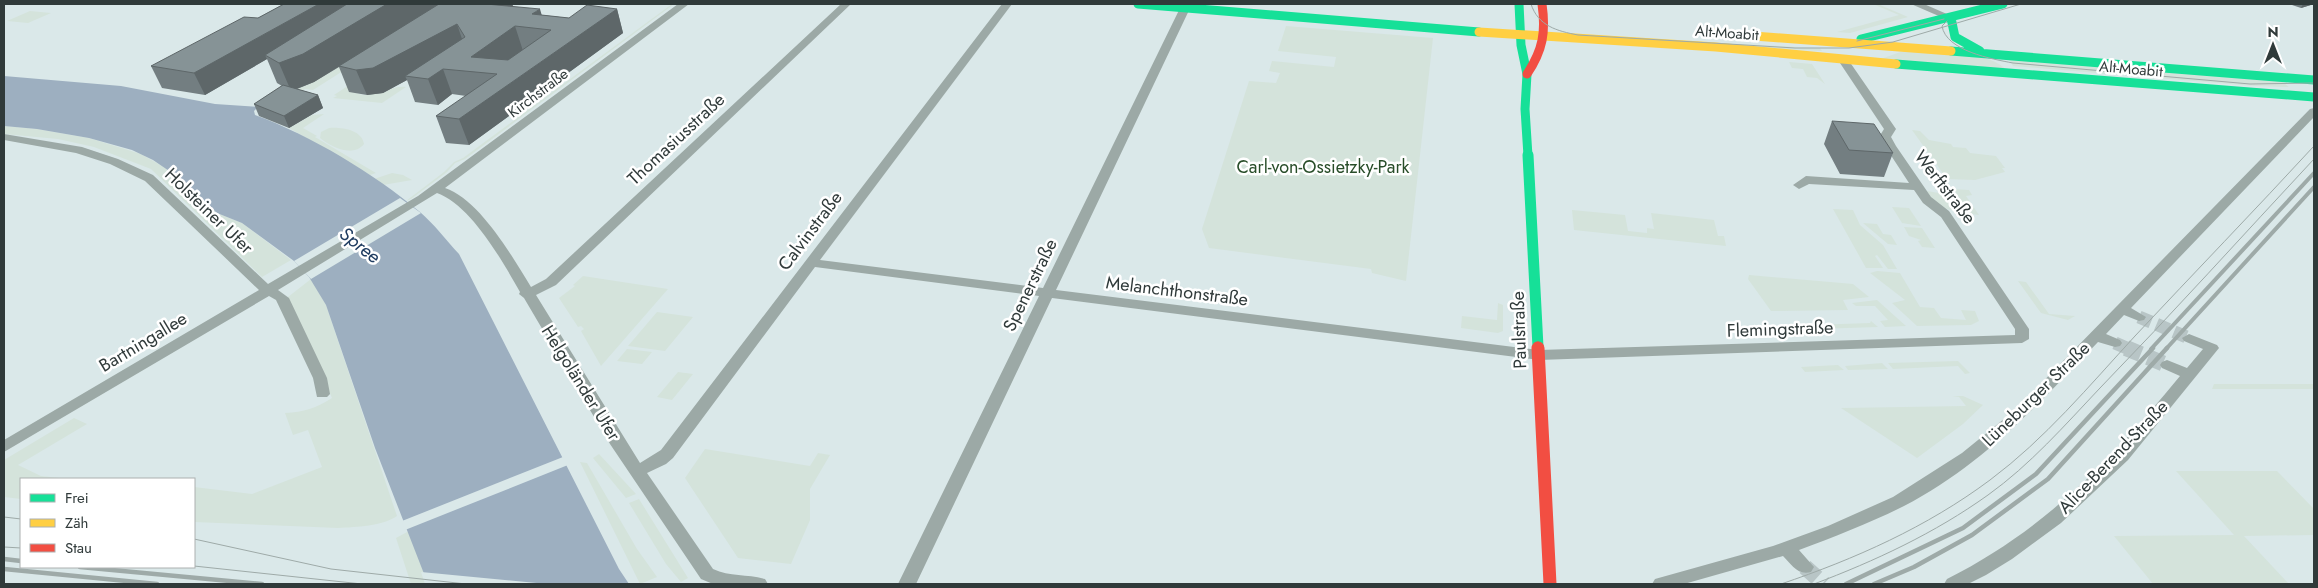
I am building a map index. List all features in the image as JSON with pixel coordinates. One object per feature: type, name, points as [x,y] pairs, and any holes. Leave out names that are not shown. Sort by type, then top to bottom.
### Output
[{"type":"street","name":"Kirchstraße","points":[[303,270],[436,189],[684,4]]},
{"type":"street","name":"Thomasiusstraße","points":[[526,294],[551,282],[846,4]]},
{"type":"street","name":"Calvinstraße","points":[[636,471],[667,454],[1007,4]]},
{"type":"street","name":"Alt-Moabit","points":[[1138,4],[1521,29],[1546,25],[1570,26]]},
{"type":"street","name":"Alt-Moabit","points":[[1204,4],[1521,29],[1546,38],[1842,57],[2314,97]]},
{"type":"street","name":"Paulstraße","points":[[1519,4],[1521,45],[1527,74],[1525,109],[1550,584]]},
{"type":"street","points":[[1527,74],[1544,51],[1546,25],[1542,4]]},
{"type":"street","points":[[1916,4],[1951,18]]},
{"type":"street","points":[[1840,42],[1865,38],[1911,26],[1929,24],[2003,4]]},
{"type":"street","name":"Spenerstraße","points":[[907,584],[1186,6]]},
{"type":"street","points":[[1951,18],[1955,37],[1986,54]]},
{"type":"street","points":[[1842,57],[1927,29],[1929,24]]},
{"type":"street","name":"Alt-Moabit","points":[[1700,32],[2314,80]]},
{"type":"street","name":"Werftstraße","points":[[1842,57],[1890,129],[1885,137],[1927,200],[1945,214],[1952,224],[2022,328],[2022,339]]},
{"type":"street","name":"Lüneburger Straße","points":[[1671,583],[1786,548],[1834,530],[1899,501],[1968,457],[2020,414],[2314,112]]},
{"type":"street","name":"Holsteiner Ufer","points":[[4,138],[80,149],[130,167],[149,178],[258,284],[270,290],[285,303],[320,378],[322,394]]},
{"type":"street","points":[[1799,185],[1806,180],[1918,187]]},
{"type":"street","name":"Helgoländer Ufer","points":[[436,189],[451,194],[493,235],[526,294],[636,471],[707,574],[723,581],[759,584]]},
{"type":"street","name":"Melanchthonstraße","points":[[811,263],[1539,355]]},
{"type":"street","name":"Bartningallee","points":[[4,447],[303,270]]},
{"type":"street","points":[[2121,309],[2139,317]]},
{"type":"street","points":[[2097,336],[2115,343]]},
{"type":"street","name":"Alice-Berend-Straße","points":[[1953,584],[2004,556],[2074,503],[2142,433],[2212,348],[2189,338]]},
{"type":"street","name":"Flemingstraße","points":[[1539,355],[2022,339]]},
{"type":"street","points":[[2167,365],[2190,375]]},
{"type":"street","points":[[1786,548],[1805,567]]},
{"type":"green space","points":[[674,4],[465,159],[455,163],[447,172],[406,201],[454,162],[463,158]]},
{"type":"green space","points":[[1873,4],[1878,4],[1908,17],[1850,33],[1837,32],[1899,15]]},
{"type":"green space","points":[[30,11],[51,13],[28,23],[7,21]]},
{"type":"green space","name":"Carl-von-Ossietzky-Park","points":[[1286,26],[1433,38],[1406,281],[1372,273],[1371,269],[1209,248],[1202,229],[1249,81],[1276,83],[1280,73],[1269,71],[1272,61],[1334,67],[1336,57],[1278,51]]},
{"type":"green space","points":[[1718,43],[1820,48],[1822,51],[1719,45]]},
{"type":"green space","points":[[368,49],[376,50],[313,90],[305,89],[296,95],[271,92],[282,86],[311,83]]},
{"type":"green space","points":[[1906,50],[1961,53],[1989,59],[2007,71],[1878,60]]},
{"type":"green space","points":[[399,52],[356,93],[369,95],[394,88],[406,87],[382,103],[333,98],[337,96],[334,95]]},
{"type":"green space","points":[[2008,58],[2280,80],[2289,87],[2254,86],[2013,66]]},
{"type":"green space","points":[[1789,62],[1812,64],[1825,84],[1817,78],[1807,77],[1803,69],[1792,68]]},
{"type":"green space","points":[[324,114],[303,128],[376,173],[370,175],[289,128],[312,115]]},
{"type":"green space","points":[[4,126],[37,129],[89,138],[141,154],[171,171],[217,213],[242,223],[291,260],[262,277],[151,169],[94,147],[58,139],[4,134]]},
{"type":"green space","points":[[329,128],[351,130],[360,135],[364,144],[359,148],[348,151],[336,148],[320,138],[321,132]]},
{"type":"green space","points":[[1912,130],[1920,131],[1929,140],[1951,144],[1953,147],[1966,148],[1970,153],[1996,156],[2005,168],[2002,168],[2005,172],[1975,180],[1947,179]]},
{"type":"green space","points":[[392,173],[403,175],[412,180],[383,185],[374,179]]},
{"type":"green space","points":[[1953,189],[1969,190],[1972,195],[1966,196],[1979,215],[1971,214]]},
{"type":"green space","points":[[1927,191],[1945,194],[1959,211],[1949,210],[1940,206]]},
{"type":"green space","points":[[1892,207],[1909,208],[1921,226],[1902,223]]},
{"type":"green space","points":[[1833,209],[1853,210],[1860,225],[1883,245],[1897,269],[1888,269],[1877,255],[1875,256],[1883,268],[1866,268]]},
{"type":"green space","points":[[1572,210],[1625,215],[1628,231],[1647,233],[1647,228],[1654,229],[1651,213],[1714,220],[1718,236],[1724,236],[1726,246],[1574,230]]},
{"type":"green space","points":[[1863,223],[1877,224],[1883,234],[1891,235],[1897,245],[1888,244]]},
{"type":"green space","points":[[1904,227],[1922,228],[1935,248],[1922,247],[1918,241],[1921,240],[1909,236]]},
{"type":"green space","points":[[1877,271],[1900,273],[1920,307],[1934,308],[1941,318],[1966,320],[1961,310],[1975,311],[1979,321],[1971,325],[1917,326],[1892,303],[1905,300],[1870,273]]},
{"type":"green space","points":[[1749,275],[1853,284],[1869,297],[1843,300],[1848,310],[1771,311],[1748,279]]},
{"type":"green space","points":[[583,276],[668,289],[601,366],[581,331],[584,329],[581,326],[578,327],[559,298],[575,286],[573,285]]},
{"type":"green space","points":[[311,279],[326,305],[397,516],[391,519],[377,524],[338,528],[195,522],[195,487],[252,494],[322,467],[308,430],[293,435],[285,413],[310,409],[332,398],[288,297]]},
{"type":"green space","points":[[2018,281],[2026,282],[2049,314],[2075,316],[2068,320],[2041,313]]},
{"type":"green space","points":[[1877,300],[1906,326],[1885,327],[1880,321],[1888,320],[1875,306],[1856,306],[1852,303]]},
{"type":"green space","points":[[1498,303],[1503,305],[1503,331],[1498,333],[1461,328],[1462,316],[1497,320]]},
{"type":"green space","points":[[657,312],[693,317],[665,351],[628,346]]},
{"type":"green space","points":[[1871,321],[1878,327],[1786,330],[1783,326],[1870,323]]},
{"type":"green space","points":[[627,349],[652,352],[642,364],[617,361]]},
{"type":"green space","points":[[1958,361],[1970,373],[1965,374],[1958,366],[1893,369],[1888,363]]},
{"type":"green space","points":[[1882,363],[1888,369],[1848,370],[1845,366]]},
{"type":"green space","points":[[1838,365],[1844,370],[1805,372],[1801,367]]},
{"type":"green space","points":[[678,372],[693,374],[672,400],[657,397]]},
{"type":"green space","points":[[2214,384],[2314,384],[2314,389],[2212,389]]},
{"type":"green space","points":[[1952,396],[1963,396],[1983,405],[1963,424],[1917,458],[1841,408],[1966,406],[1959,397]]},
{"type":"green space","points":[[74,418],[87,424],[18,465],[41,476],[59,478],[20,478],[20,499],[4,497],[4,460]]},
{"type":"green space","points":[[705,449],[810,466],[818,453],[830,455],[810,489],[810,520],[791,564],[738,558],[685,478]]},
{"type":"green space","points":[[599,454],[636,494],[626,498],[593,458]]},
{"type":"green space","points":[[580,462],[587,463],[637,549],[657,577],[640,584]]},
{"type":"green space","points":[[2176,471],[2277,471],[2314,509],[2314,535],[2244,536],[2289,584],[2153,584],[2114,536],[2234,535]]},
{"type":"green space","points":[[639,499],[688,578],[681,582],[666,564],[629,503]]},
{"type":"green space","points":[[409,531],[428,584],[411,584],[396,538]]},
{"type":"water","name":"Spree","points":[[4,76],[121,86],[215,104],[258,107],[254,111],[255,115],[320,145],[402,197],[435,227],[459,254],[619,569],[629,584],[428,584],[375,448],[326,305],[309,277],[294,261],[242,223],[217,213],[181,179],[153,160],[132,150],[89,138],[37,129],[4,126]]},
{"type":"pier","points":[[400,198],[421,213],[311,279],[294,261]]},
{"type":"pier","points":[[563,457],[568,465],[405,530],[402,521]]},
{"type":"pier","points":[[421,572],[547,584],[425,584]]},
{"type":"building","points":[[284,4],[319,4],[194,73],[151,66],[244,17],[258,18]]},
{"type":"building","points":[[347,4],[387,4],[303,54],[279,63],[265,55]]},
{"type":"building","points":[[439,4],[486,4],[540,9],[532,14],[569,18],[587,5],[617,9],[459,119],[436,116],[497,74],[443,69],[428,79],[405,76],[465,37],[457,24],[373,68],[356,70],[339,66]],"holes":[[[515,26],[551,30],[508,60],[471,57]]]},
{"type":"building","points":[[283,85],[318,95],[284,116],[254,104]]},
{"type":"building","points":[[1832,121],[1874,124],[1893,153],[1849,150]]},
{"type":"tunnel","points":[[2139,317],[2189,338]]},
{"type":"tunnel","points":[[2115,343],[2129,349]]},
{"type":"tunnel","points":[[2126,348],[2167,365]]},
{"type":"tunnel","points":[[1805,567],[1824,584]]},
{"type":"tram line","points":[[1531,4],[1538,18],[1549,26],[1563,32],[1578,35],[1795,48],[1849,48],[1893,42],[1942,27]]},
{"type":"tram line","points":[[1942,27],[2021,4]]},
{"type":"tram line","points":[[1857,41],[1944,19]]},
{"type":"tram line","points":[[1942,27],[1947,21]]},
{"type":"tram line","points":[[1942,27],[1945,35],[1961,48],[1982,56],[2013,63],[2250,84],[2314,83]]},
{"type":"tram line","points":[[1781,584],[1836,564],[1916,527],[1966,497],[2010,464],[2048,430],[2314,146]]},
{"type":"tram line","points":[[1814,584],[1882,556],[1926,534],[1968,509],[2018,471],[2033,458],[2154,331],[2314,159]]},
{"type":"tram line","points":[[4,517],[20,519]]},
{"type":"tram line","points":[[195,539],[331,569],[466,584]]},
{"type":"tram line","points":[[4,547],[20,548]]},
{"type":"tram line","points":[[195,566],[362,584]]},
{"type":"railway","points":[[2151,349],[2314,173]]},
{"type":"railway","points":[[2166,349],[2314,187]]},
{"type":"railway","points":[[1846,584],[1963,528],[2036,474],[2153,348]]},
{"type":"railway","points":[[1874,584],[1914,567],[1972,535],[2048,479],[2167,348]]},
{"type":"railway","points":[[4,559],[20,561]]},
{"type":"railway","points":[[91,568],[262,584]]},
{"type":"railway","points":[[4,569],[157,584]]},
{"type":"traffic: fast","points":[[1138,4],[1479,32]]},
{"type":"traffic: fast","points":[[1519,4],[1521,45],[1527,74],[1525,109],[1538,347]]},
{"type":"traffic: fast","points":[[1861,39],[2003,4]]},
{"type":"traffic: fast","points":[[1951,18],[1955,37],[1980,51]]},
{"type":"traffic: fast","points":[[1951,51],[2314,80]]},
{"type":"traffic: fast","points":[[1896,64],[2314,97]]},
{"type":"traffic: slow","points":[[1479,32],[1716,47],[1896,64]]},
{"type":"traffic: slow","points":[[1715,33],[1951,51]]},
{"type":"traffic: jam","points":[[1527,74],[1538,56],[1544,41],[1542,4]]},
{"type":"traffic: jam","points":[[1538,347],[1550,584]]}]
